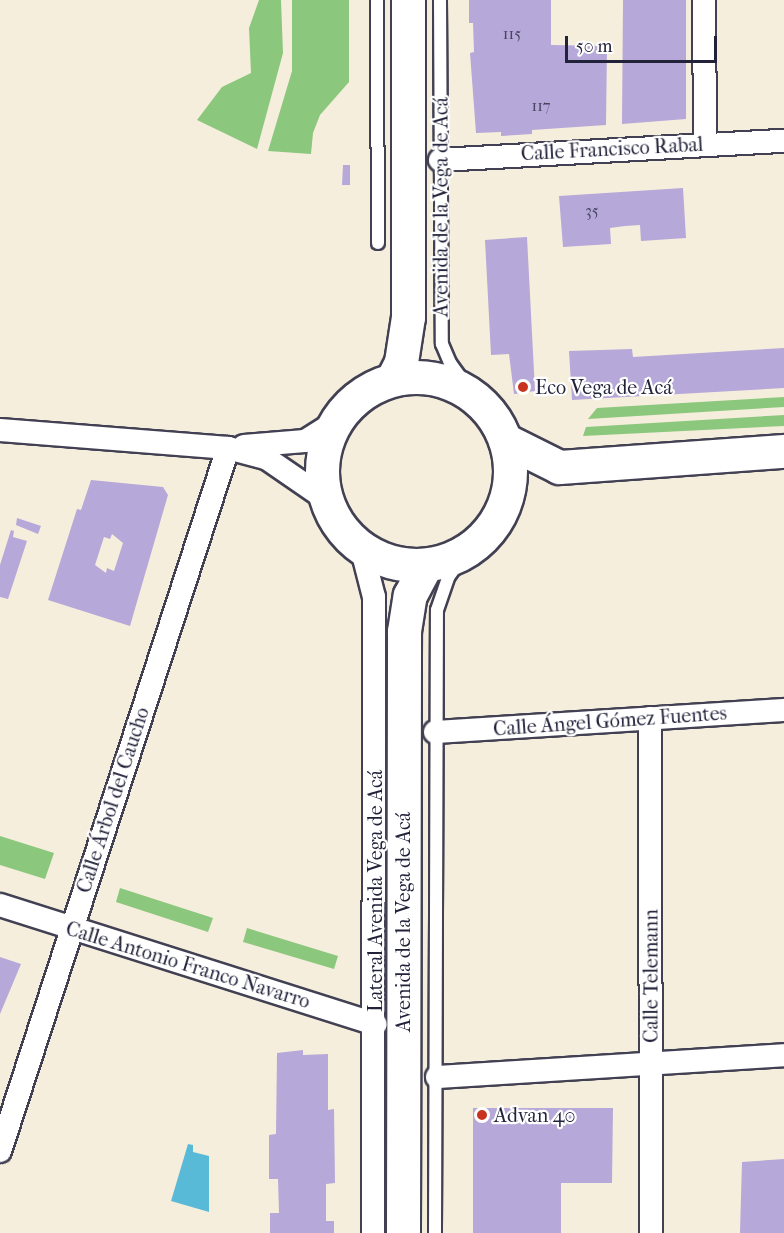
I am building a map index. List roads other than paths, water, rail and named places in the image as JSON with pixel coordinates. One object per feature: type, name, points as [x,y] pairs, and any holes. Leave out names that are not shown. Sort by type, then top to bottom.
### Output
[{"type":"main road","name":"Avenida de la Vega de Acá","points":[[393,378],[401,362],[408,317],[408,0]]},
{"type":"main road","name":"Avenida de la Vega de Acá","points":[[408,317],[423,358],[439,379]]},
{"type":"main road","points":[[413,374],[439,379],[479,403],[499,426],[511,459],[506,501],[494,527],[468,550],[426,565],[375,557],[337,523],[327,500],[323,462],[335,422],[345,408],[360,395],[393,378],[413,374]]},
{"type":"main road","points":[[505,440],[559,467]]},
{"type":"main road","points":[[506,501],[559,467],[784,451]]},
{"type":"main road","name":"Avenida de la Vega de Acá","points":[[375,557],[401,589],[406,612],[403,1233]]},
{"type":"main road","name":"Avenida de la Vega de Acá","points":[[406,612],[426,565]]},
{"type":"street","points":[[704,0],[705,144]]},
{"type":"street","name":"Calle Francisco Rabal","points":[[440,159],[784,141]]},
{"type":"street","points":[[0,430],[228,448],[305,441],[335,422]]},
{"type":"street","points":[[228,448],[266,458],[327,500]]},
{"type":"street","name":"Calle Árbol del Caucho","points":[[0,1151],[228,448]]},
{"type":"street","name":"Lateral Avenida Vega de Acá","points":[[373,1233],[376,1024],[375,557]]},
{"type":"street","name":"Calle Ángel Gómez Fuentes","points":[[435,732],[784,710]]},
{"type":"street","name":"Calle Telemann","points":[[650,718],[651,1233]]},
{"type":"street","name":"Calle Antonio Franco Navarro","points":[[0,905],[376,1024]]},
{"type":"street","points":[[437,1077],[784,1055]]},
{"type":"lane","points":[[377,0],[378,243]]},
{"type":"lane","name":"Avenida de la Vega de Acá","points":[[440,0],[442,344],[450,363],[479,403]]},
{"type":"lane","points":[[435,1233],[437,610],[449,576],[468,550]]},
{"type":"water","points":[[188,1144],[193,1145],[193,1152],[209,1156],[209,1212],[171,1201]]},
{"type":"place","name":"Eco Vega de Acá","points":[[523,387]]},
{"type":"place","name":"Advan 40","points":[[482,1115]]}]
